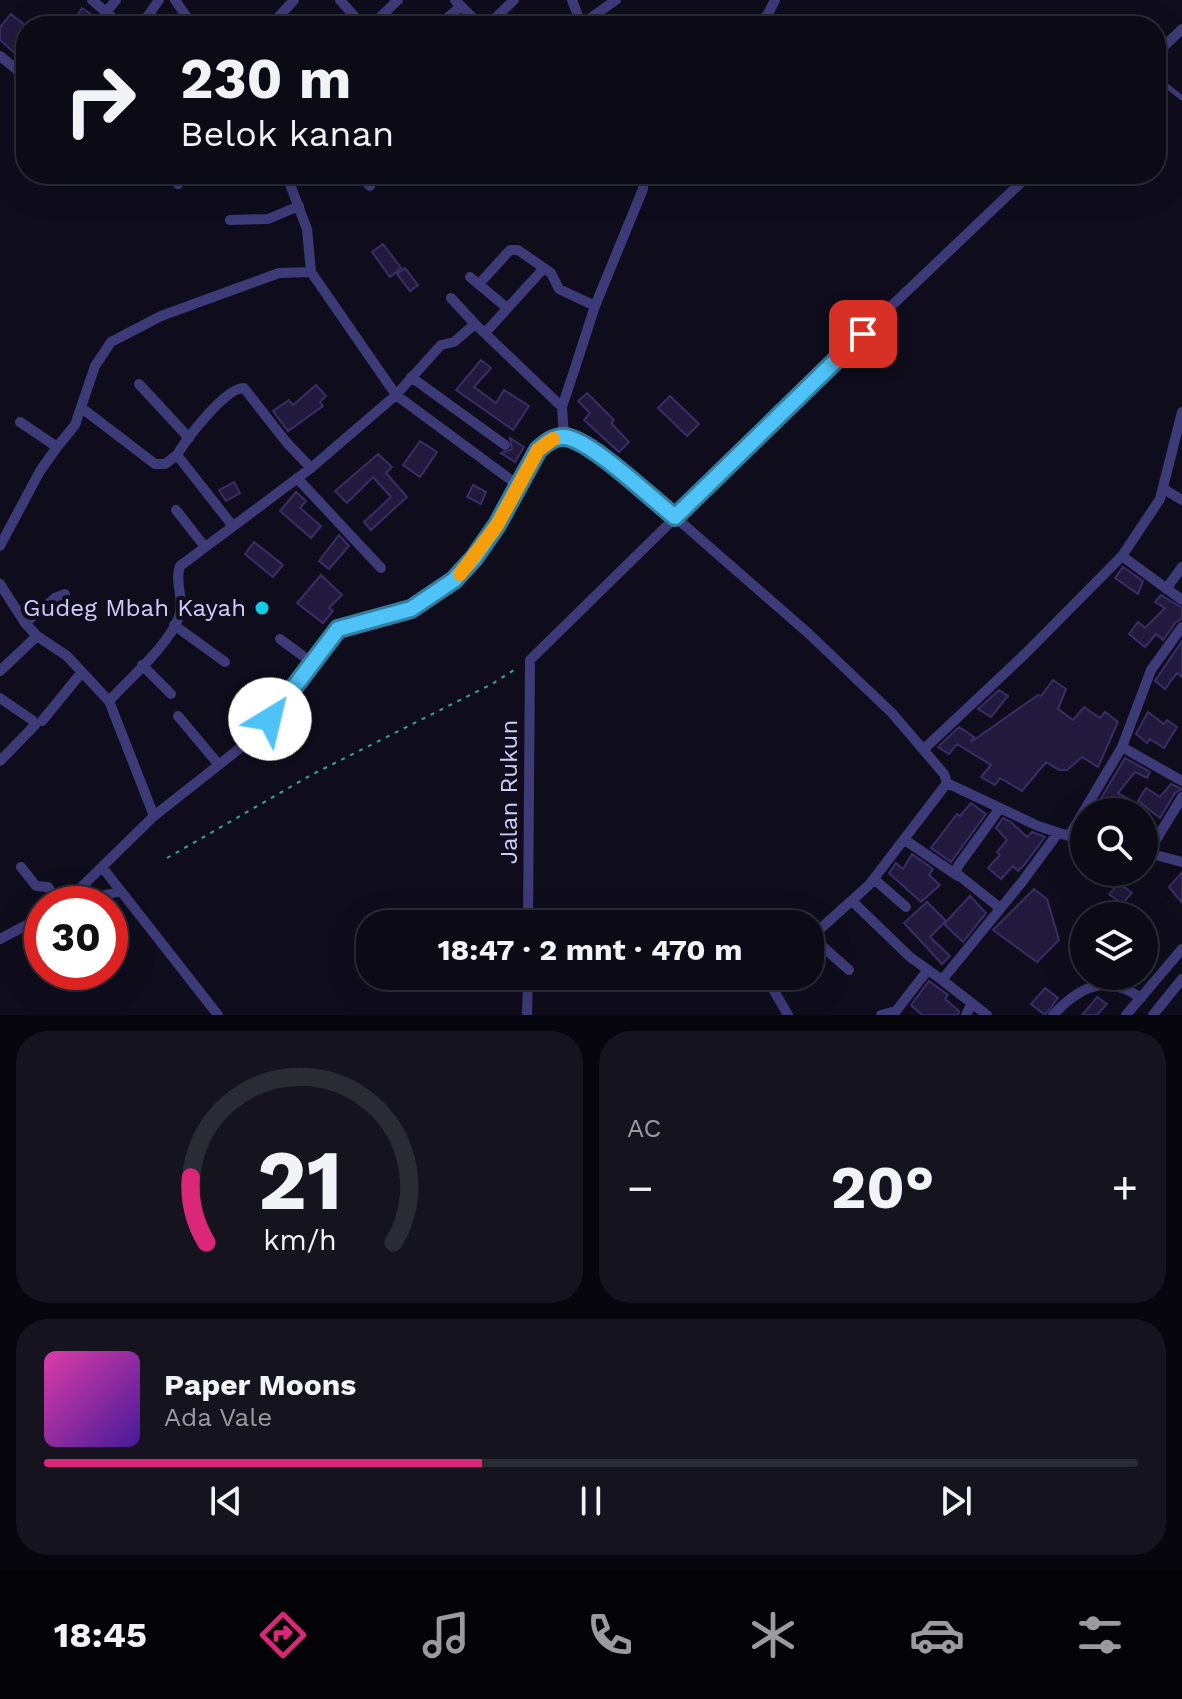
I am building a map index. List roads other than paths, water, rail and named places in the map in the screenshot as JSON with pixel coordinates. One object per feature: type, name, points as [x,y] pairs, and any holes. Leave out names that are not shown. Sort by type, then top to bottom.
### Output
[{"type":"street","points":[[92,0],[111,16]]},
{"type":"street","points":[[106,12],[116,0]]},
{"type":"street","points":[[279,16],[294,0]]},
{"type":"street","points":[[381,16],[398,0]]},
{"type":"street","points":[[496,16],[514,0]]},
{"type":"street","points":[[594,16],[616,0]]},
{"type":"street","points":[[1166,44],[1182,29]]},
{"type":"street","points":[[0,56],[16,69]]},
{"type":"street","points":[[290,184],[307,229],[311,272],[396,395],[519,486]]},
{"type":"street","points":[[564,437],[562,407],[595,306],[644,184]]},
{"type":"street","points":[[675,517],[1020,184]]},
{"type":"street","points":[[230,220],[268,219],[299,206]]},
{"type":"street","points":[[507,308],[475,281],[513,249],[556,277],[559,289],[595,306]]},
{"type":"street","points":[[485,333],[544,268]]},
{"type":"street","points":[[0,546],[40,471],[75,425],[83,409],[84,396],[95,366],[111,342],[161,316],[279,273],[311,272]]},
{"type":"street","points":[[451,298],[562,407]]},
{"type":"street","points":[[109,701],[174,625],[182,602],[178,579],[180,566],[311,468],[396,395],[441,345],[454,342],[475,324]]},
{"type":"street","points":[[411,377],[505,445]]},
{"type":"street","points":[[139,384],[189,438]]},
{"type":"street","points":[[83,409],[155,464],[165,464],[177,455],[232,391],[244,388],[311,468]]},
{"type":"street","points":[[924,749],[1026,653],[1122,556],[1160,499],[1178,451],[1182,412]]},
{"type":"street","points":[[20,422],[57,447]]},
{"type":"street","points":[[81,886],[154,816],[249,741],[270,719],[338,629],[411,609],[454,580],[485,544],[538,450],[555,438],[564,437],[584,444],[675,517],[808,633],[892,713],[944,774],[947,783],[1070,837]]},
{"type":"street","points":[[177,455],[232,525]]},
{"type":"street","points":[[297,478],[381,568]]},
{"type":"street","points":[[1164,489],[1182,500]]},
{"type":"street","points":[[176,510],[205,547]]},
{"type":"street","name":"Jalan Rukun","points":[[528,910],[530,660],[675,517]]},
{"type":"street","points":[[1122,556],[1182,600]]},
{"type":"street","points":[[1166,589],[1182,567]]},
{"type":"street","points":[[0,584],[37,636],[67,656],[109,701],[154,816]]},
{"type":"street","points":[[25,623],[55,598],[65,594]]},
{"type":"street","points":[[174,625],[225,662]]},
{"type":"street","points":[[942,980],[1064,835],[1122,747],[1151,670],[1182,627]]},
{"type":"street","points":[[0,671],[37,636]]},
{"type":"street","points":[[280,639],[311,662]]},
{"type":"street","points":[[142,665],[171,694]]},
{"type":"street","points":[[42,721],[82,672]]},
{"type":"street","points":[[0,698],[35,725],[0,761]]},
{"type":"street","points":[[178,716],[219,765]]},
{"type":"street","points":[[1122,747],[1182,781]]},
{"type":"street","points":[[824,926],[874,879],[947,783]]},
{"type":"street","points":[[1158,834],[1182,797]]},
{"type":"street","points":[[958,876],[958,866],[1000,808]]},
{"type":"street","points":[[905,840],[1000,908]]},
{"type":"street","points":[[1158,855],[1182,862]]},
{"type":"street","points":[[21,867],[36,886]]},
{"type":"street","points":[[102,867],[116,886]]},
{"type":"street","points":[[874,879],[906,907]]},
{"type":"street","points":[[128,901],[218,1015]]},
{"type":"street","points":[[852,901],[875,926],[927,971],[987,1015]]},
{"type":"street","points":[[0,939],[24,926]]},
{"type":"street","points":[[824,948],[849,970]]},
{"type":"street","points":[[1126,1015],[1180,957]]},
{"type":"street","points":[[881,1015],[896,1011],[927,971]]},
{"type":"street","points":[[1153,1015],[1182,979]]},
{"type":"street","points":[[1053,1015],[1077,992],[1093,987],[1121,987],[1141,998]]},
{"type":"street","points":[[527,1015],[528,990]]},
{"type":"street","points":[[774,990],[788,1015]]},
{"type":"street","points":[[966,1015],[972,1003]]},
{"type":"place","name":"Gudeg Mbah Kayah","points":[[262,608]]}]
